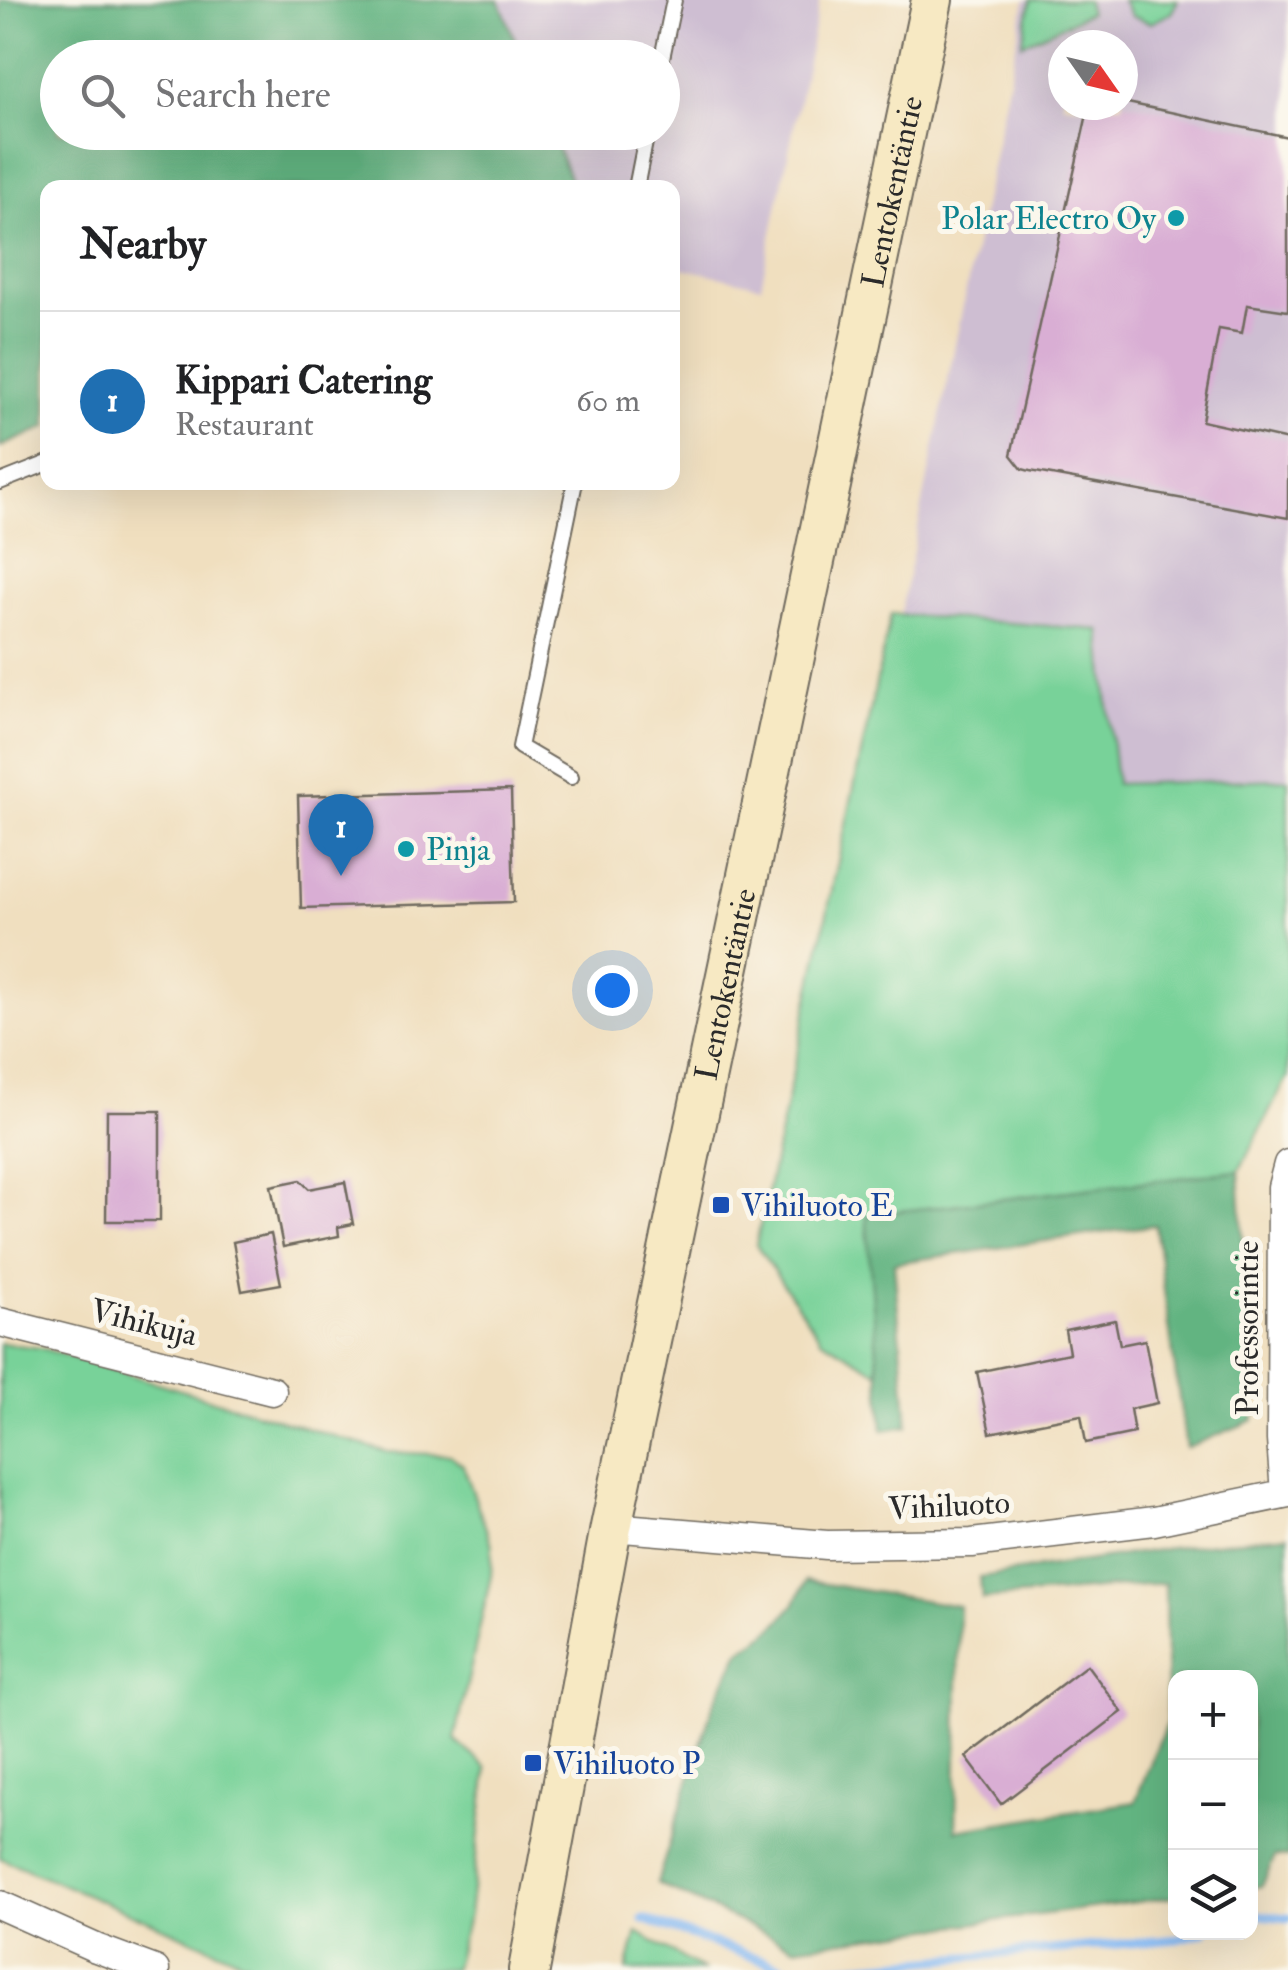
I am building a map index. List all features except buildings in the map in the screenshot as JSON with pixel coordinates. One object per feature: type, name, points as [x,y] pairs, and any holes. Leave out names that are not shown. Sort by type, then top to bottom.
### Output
[{"type":"main road","name":"Lentokentäntie","points":[[529,1970],[611,1527],[932,0]]},
{"type":"street","name":"Professorintie","points":[[1286,1493],[1281,1440],[1282,1187],[1288,1164]]},
{"type":"street","name":"Vihikuja","points":[[0,1322],[272,1391]]},
{"type":"street","name":"Vihiluoto","points":[[611,1527],[827,1545],[972,1544],[1154,1522],[1286,1493]]},
{"type":"street","points":[[0,1905],[155,1970]]},
{"type":"lane","points":[[666,40],[674,0]]},
{"type":"lane","points":[[638,180],[643,150]]},
{"type":"lane","points":[[0,482],[40,466]]},
{"type":"lane","points":[[571,777],[520,748],[573,490]]},
{"type":"shaded area","points":[[499,0],[820,0],[761,286],[680,268],[680,180],[570,180],[558,150],[680,150],[680,40],[515,40]]},
{"type":"shaded area","points":[[1025,0],[1288,0],[1288,858],[1115,886],[894,645]]},
{"type":"green space","points":[[0,0],[499,0],[515,40],[40,40],[40,150],[558,150],[570,180],[40,180],[40,430],[0,447]]},
{"type":"green space","points":[[1031,0],[1087,0],[1089,13],[1022,44]]},
{"type":"green space","points":[[1122,0],[1178,0],[1171,13],[1151,23],[1131,16]]},
{"type":"green space","points":[[891,614],[1100,630],[1116,784],[1288,779],[1288,1076],[1239,1171],[867,1215],[879,1373],[821,1339],[756,1245]]},
{"type":"green space","points":[[1239,1171],[1254,1420],[1186,1448],[1155,1225],[894,1263],[908,1426],[883,1430],[866,1215]]},
{"type":"green space","points":[[0,1343],[41,1348],[387,1452],[450,1455],[463,1465],[492,1545],[491,1575],[455,1740],[487,1768],[469,1914],[453,1970],[264,1970],[0,1858]]},
{"type":"green space","points":[[1288,1535],[1288,1857],[1275,1856],[1262,1886],[1258,1887],[1258,1670],[1168,1670],[1168,1898],[794,1947],[657,1883],[713,1705],[740,1651],[771,1630],[794,1605],[806,1581],[959,1606],[956,1830],[1135,1802],[1167,1722],[1165,1583],[982,1599],[980,1577],[1170,1548]]},
{"type":"green space","points":[[637,1932],[703,1970],[627,1970]]},
{"type":"waterway","points":[[1258,1915],[1288,1918]]},
{"type":"waterway","points":[[643,1919],[791,1970]]},
{"type":"waterway","points":[[809,1970],[1168,1940]]},
{"type":"place","name":"Polar Electro Oy","points":[[1176,218]]},
{"type":"place","name":"Pinja","points":[[406,849]]},
{"type":"place","name":"Kippari Catering","points":[[341,876]]},
{"type":"place","name":"Vihiluoto E","points":[[721,1205]]},
{"type":"place","name":"Vihiluoto P","points":[[533,1763]]}]
